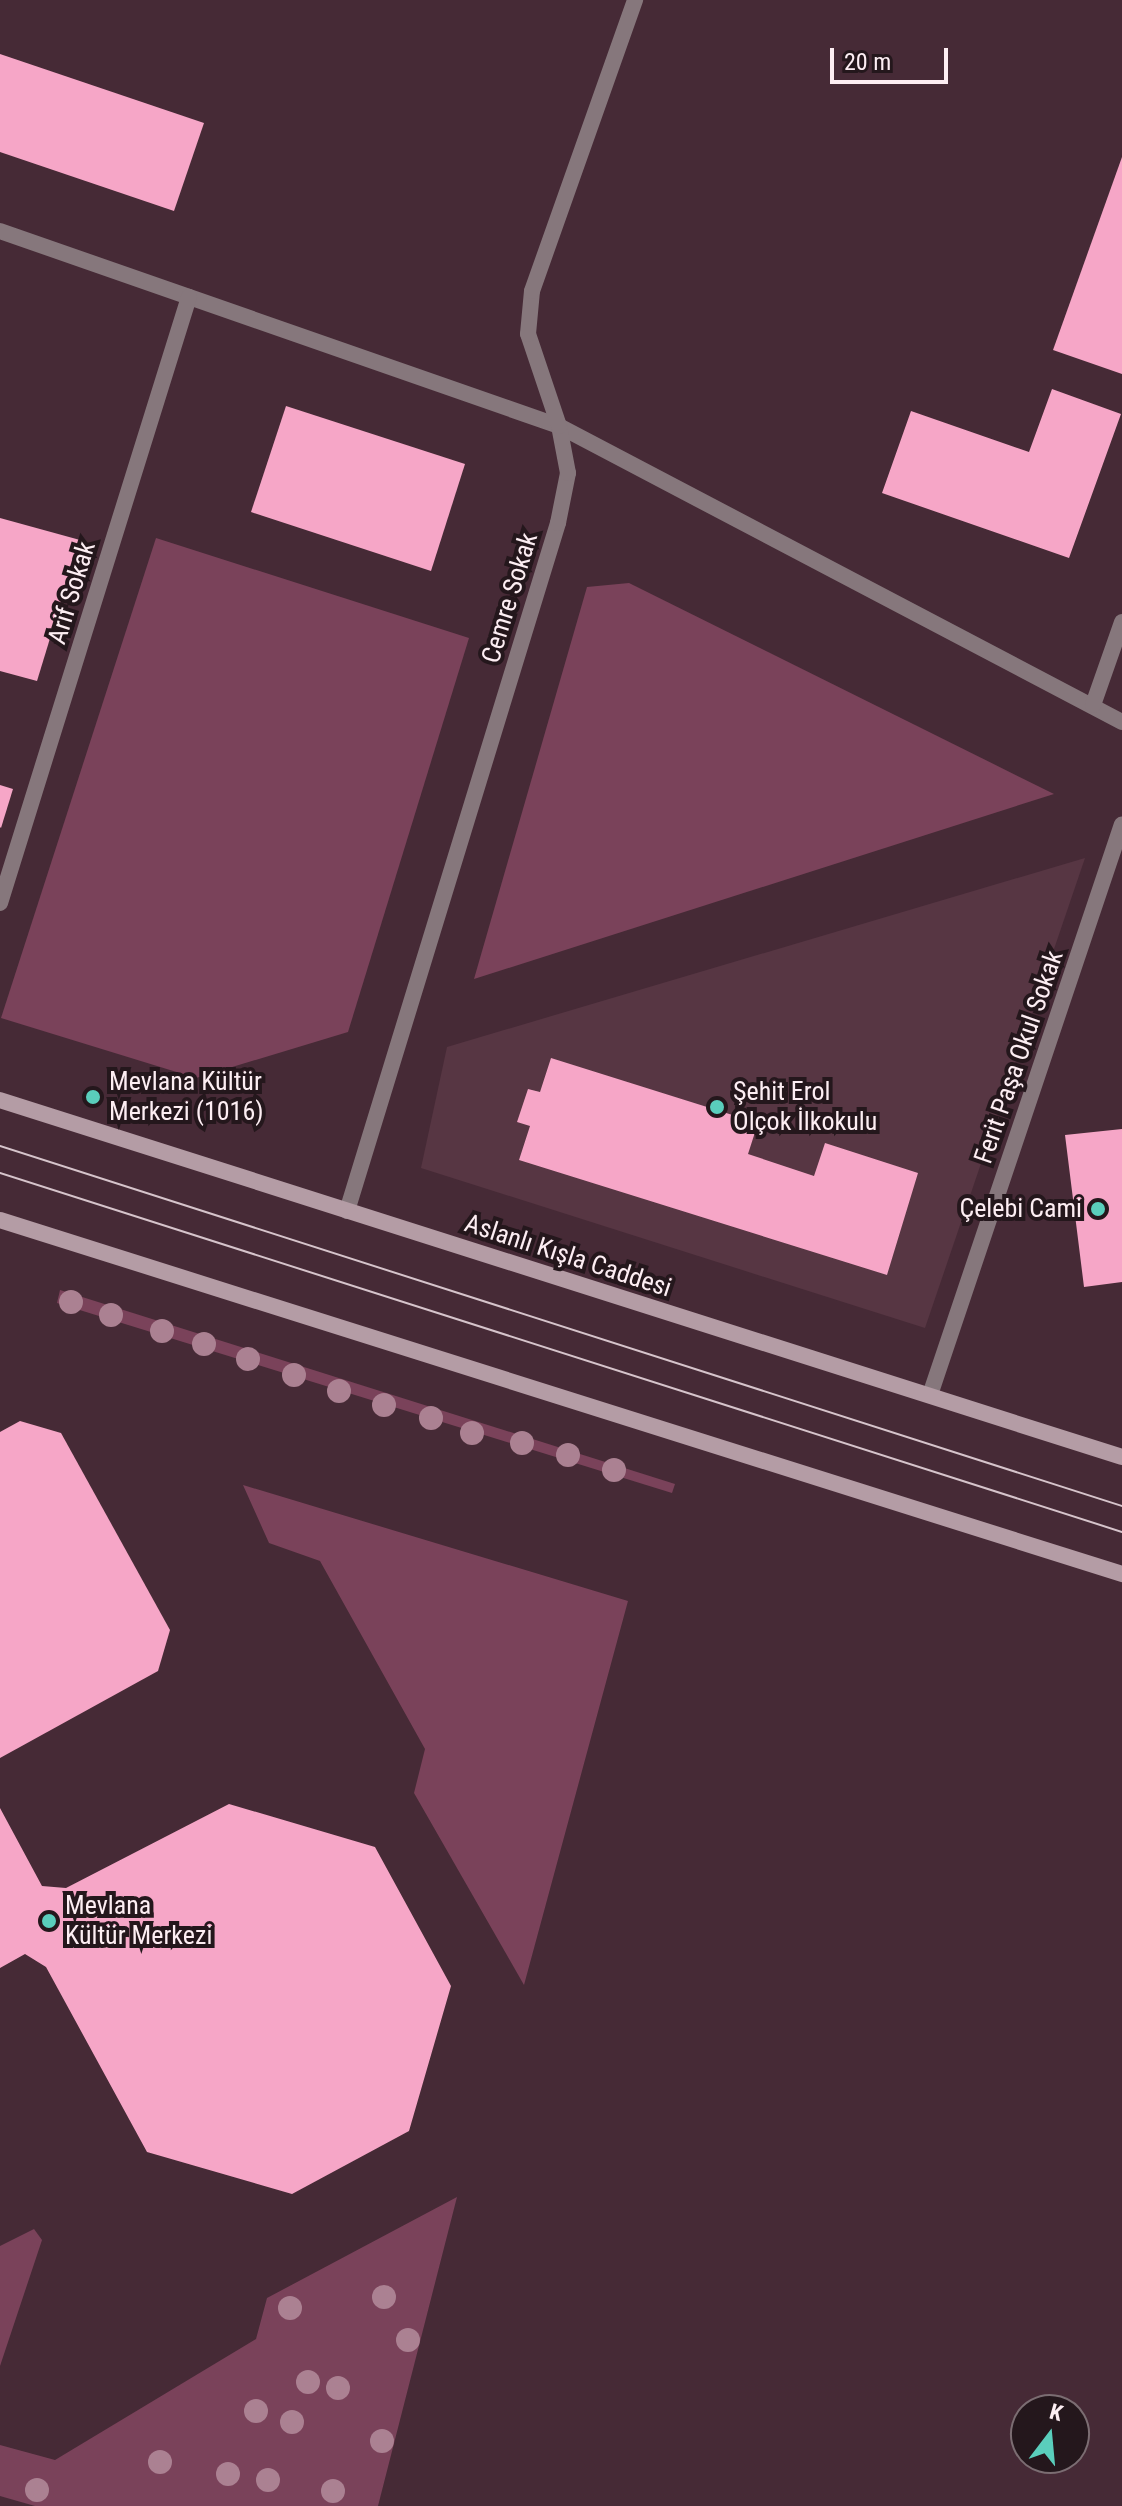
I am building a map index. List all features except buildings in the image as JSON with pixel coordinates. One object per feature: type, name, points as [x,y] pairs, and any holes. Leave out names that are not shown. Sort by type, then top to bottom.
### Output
[{"type":"main road","name":"Aslanlı Kışla Caddesi","points":[[0,1100],[1122,1457]]},
{"type":"main road","points":[[0,1220],[1122,1574]]},
{"type":"street","name":"Cemre Sokak","points":[[347,1211],[558,523],[568,473],[559,426],[528,334],[532,291],[635,0]]},
{"type":"street","points":[[0,231],[559,426],[1122,722]]},
{"type":"street","name":"Arif Sokak","points":[[0,903],[189,297]]},
{"type":"street","points":[[1093,705],[1122,622]]},
{"type":"street","name":"Ferit Paşa Okul Sokak","points":[[930,1395],[1122,824]]},
{"type":"shaded area","points":[[156,538],[469,638],[348,1032],[196,1078],[1,1018]]},
{"type":"shaded area","points":[[629,583],[1054,794],[474,979],[587,587]]},
{"type":"shaded area","name":"Şehit Erol Olçok İlkokulu","points":[[1085,858],[925,1328],[421,1168],[447,1047]]},
{"type":"shaded area","points":[[60,1290],[675,1484],[672,1493],[57,1303]]},
{"type":"shaded area","points":[[243,1485],[628,1601],[524,1985],[414,1793],[425,1749],[320,1561],[269,1543]]},
{"type":"shaded area","points":[[457,2197],[378,2506],[35,2506],[0,2496],[0,2445],[55,2460],[256,2339],[267,2298]]},
{"type":"shaded area","points":[[34,2229],[42,2240],[0,2366],[0,2246]]},
{"type":"tram line","points":[[0,1146],[1122,1506]]},
{"type":"tram line","points":[[0,1173],[1122,1532]]},
{"type":"place","name":"Mevlana Kültür Merkezi (1016)","points":[[93,1097]]},
{"type":"place","name":"Şehit Erol Olçok İlkokulu","points":[[717,1107]]},
{"type":"place","name":"Çelebi Cami","points":[[1098,1209]]},
{"type":"place","name":"Mevlana Kültür Merkezi","points":[[49,1921]]}]
